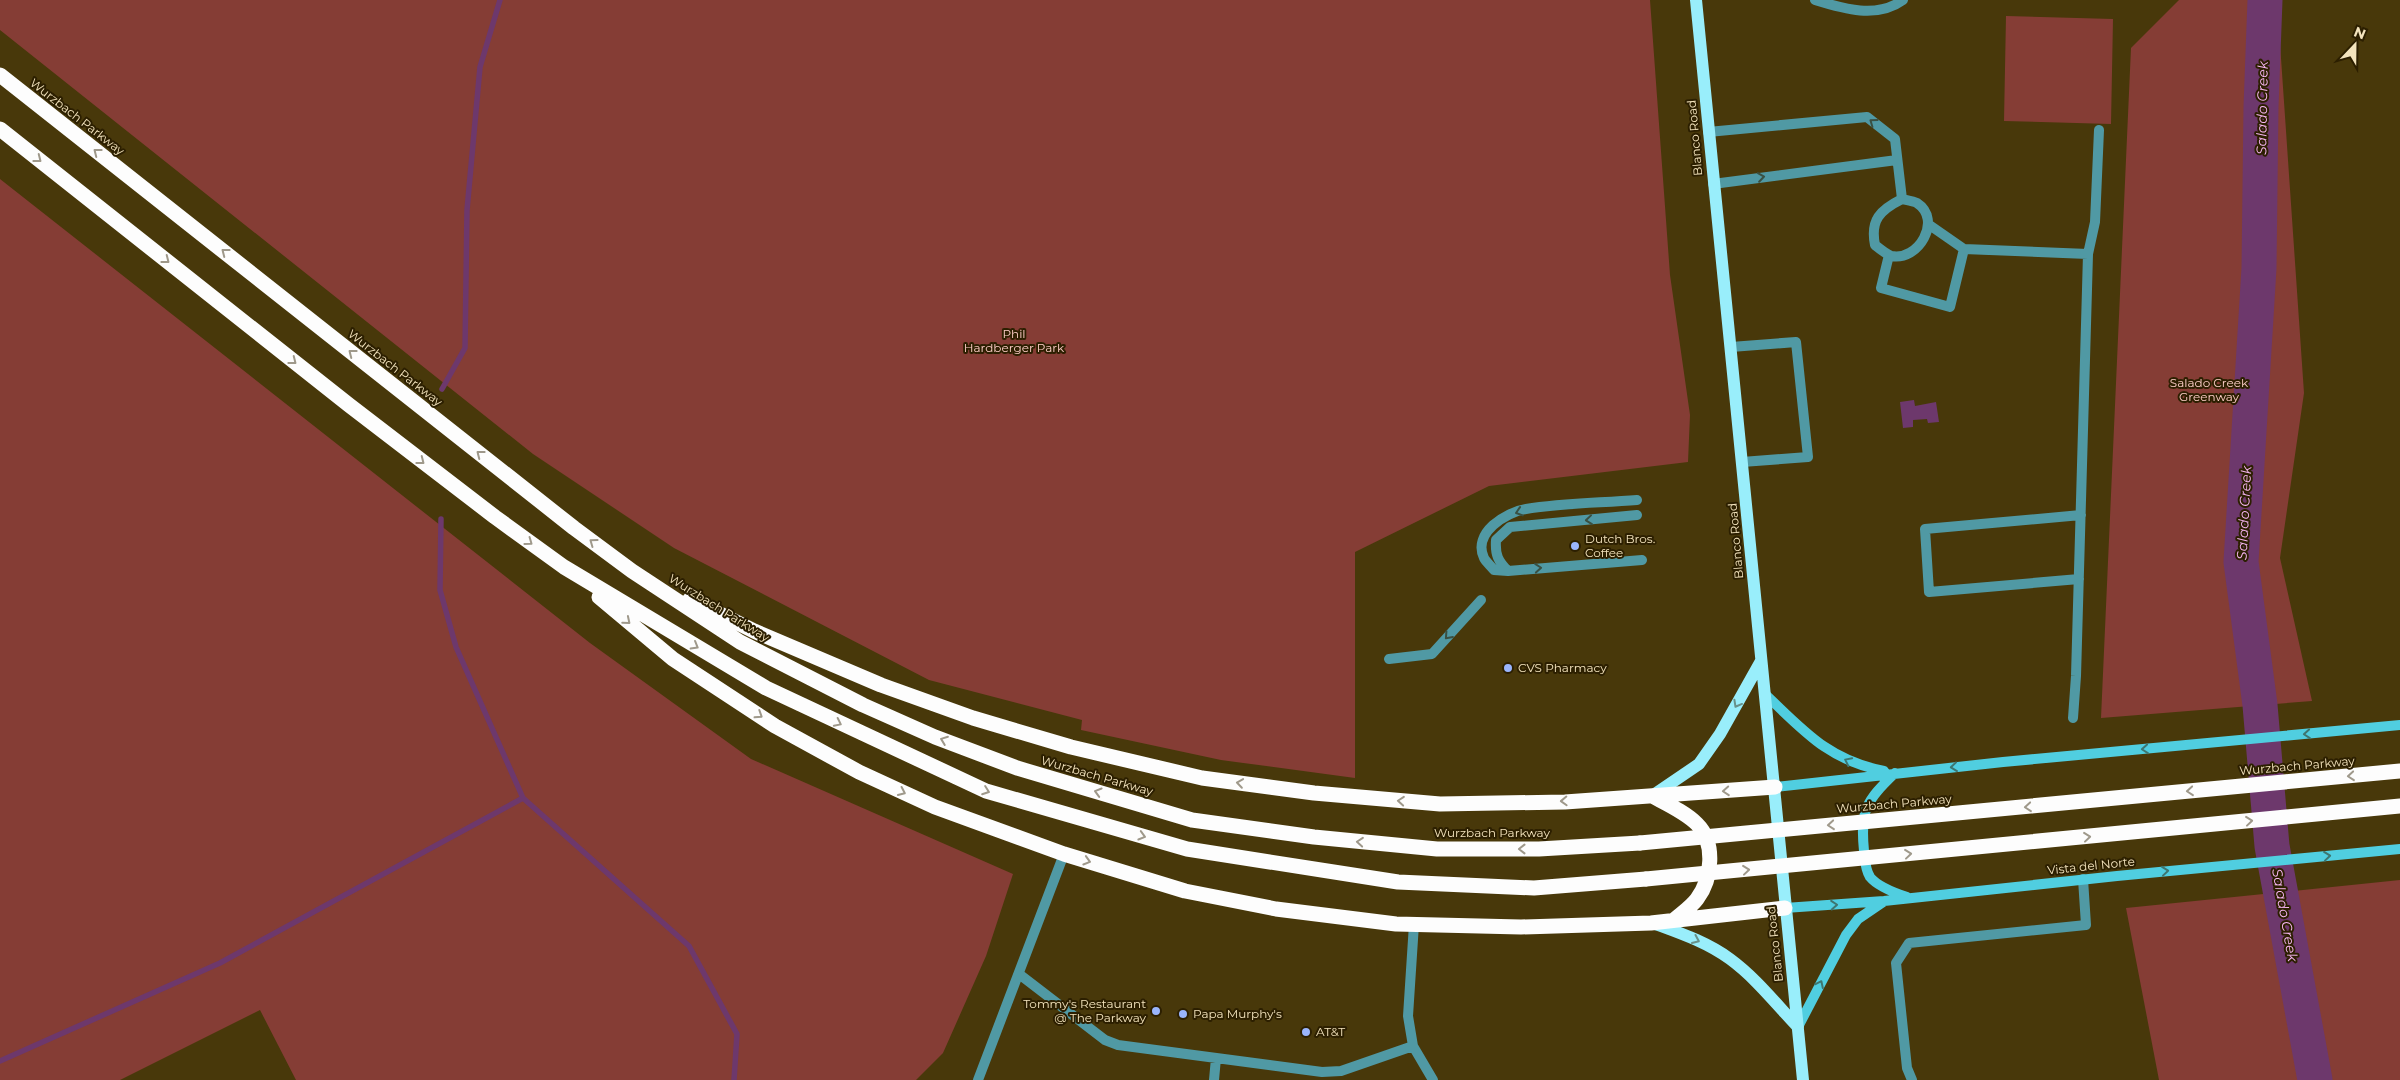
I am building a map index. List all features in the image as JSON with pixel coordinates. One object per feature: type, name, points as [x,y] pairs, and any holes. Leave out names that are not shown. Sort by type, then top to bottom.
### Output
[{"type":"highway","name":"Wurzbach Parkway","points":[[0,75],[567,522],[632,571],[740,642],[863,705],[935,737],[1017,768],[1192,820],[1314,838],[1437,849],[1539,849],[1640,843],[2400,771]]},
{"type":"highway","points":[[0,129],[349,405],[564,567],[673,659],[775,726],[858,772],[935,807],[1064,854],[1185,891],[1276,909],[1414,924],[1521,927],[1651,923],[1785,908]]},
{"type":"highway","points":[[564,567],[766,688],[986,791],[1186,849],[1398,882],[1534,888],[1646,879],[2400,806]]},
{"type":"highway","points":[[632,571],[754,631],[882,685],[973,718],[1071,747],[1202,778],[1314,793],[1440,804],[1565,802],[1775,787]]},
{"type":"highway","points":[[1652,796],[1692,820],[1704,833],[1709,850],[1710,868],[1703,889],[1693,904],[1674,920]]},
{"type":"main road","name":"Blanco Road","points":[[1696,0],[1803,1080]]},
{"type":"main road","points":[[1652,796],[1699,764],[1720,734],[1761,662]]},
{"type":"main road","points":[[1651,923],[1698,940],[1729,958],[1745,970],[1798,1027]]},
{"type":"street","points":[[1764,693],[1807,734],[1828,749],[1859,766],[1895,773]]},
{"type":"street","points":[[1775,787],[1895,773],[2395,726]]},
{"type":"street","points":[[1895,773],[1870,800],[1865,809],[1862,828],[1866,869],[1871,878],[1890,891],[1908,897]]},
{"type":"street","name":"Vista del Norte","points":[[1785,908],[1884,901],[2083,879],[2398,849]]},
{"type":"street","points":[[1798,1027],[1837,949],[1846,935],[1858,919],[1884,901]]},
{"type":"lane","points":[[1815,0],[1847,10],[1882,10],[1903,0]]},
{"type":"lane","points":[[1708,132],[1867,117],[1895,138],[1902,199]]},
{"type":"lane","points":[[2073,718],[2079,579],[2088,254],[2095,222],[2099,130]]},
{"type":"lane","points":[[1713,184],[1897,160]]},
{"type":"lane","points":[[1902,199],[1917,203],[1926,214],[1928,224],[1924,239],[1912,252],[1900,257],[1889,256],[1875,245],[1873,233],[1878,216],[1888,206],[1902,199]]},
{"type":"lane","points":[[1928,224],[1964,249],[2088,254]]},
{"type":"lane","points":[[1889,256],[1881,288],[1950,307],[1964,249]]},
{"type":"lane","points":[[1731,347],[1796,342],[1808,457],[1742,462]]},
{"type":"lane","points":[[1637,500],[1525,509],[1502,517],[1487,532],[1482,543],[1484,557],[1494,570],[1508,571],[1642,560]]},
{"type":"lane","points":[[1508,571],[1499,562],[1496,553],[1496,540],[1510,527],[1637,515]]},
{"type":"lane","points":[[2079,579],[1929,592],[1925,529],[2081,515]]},
{"type":"lane","points":[[1389,659],[1432,654],[1481,600]]},
{"type":"lane","points":[[978,1080],[1064,854]]},
{"type":"lane","points":[[1912,1080],[1907,1068],[1896,963],[1909,943],[2086,925],[2083,879]]},
{"type":"lane","points":[[1414,924],[1410,959],[1408,1016],[1413,1046],[1433,1080]]},
{"type":"lane","points":[[1018,974],[1105,1040],[1118,1045],[1322,1072],[1341,1071],[1413,1046]]},
{"type":"lane","points":[[1214,1080],[1216,1058]]},
{"type":"green space","name":"Phil Hardberger Park","points":[[0,0],[1650,0],[1670,275],[1690,415],[1688,462],[1489,486],[1355,552],[1355,778],[1221,760],[1081,730],[1082,720],[929,680],[674,548],[533,454],[0,30]]},
{"type":"green space","name":"Salado Creek Greenway","points":[[2179,0],[2277,0],[2304,393],[2280,558],[2312,701],[2101,718],[2131,48]]},
{"type":"green space","points":[[2006,16],[2113,19],[2111,124],[2004,121]]},
{"type":"green space","points":[[0,179],[590,643],[751,759],[1013,874],[986,956],[943,1053],[916,1080],[296,1080],[260,1010],[120,1080],[0,1080]]},
{"type":"green space","points":[[2400,880],[2400,1080],[2159,1080],[2126,908]]},
{"type":"shaded area","points":[[1914,400],[1915,406],[1936,402],[1939,422],[1928,423],[1927,419],[1913,420],[1913,427],[1903,428],[1900,402]]},
{"type":"waterway","points":[[442,389],[465,348],[467,210],[480,67],[500,0]]},
{"type":"waterway","name":"Salado Creek","points":[[2265,0],[2261,107],[2259,268],[2241,562],[2260,705],[2272,846],[2315,1080]]},
{"type":"waterway","points":[[441,519],[440,590],[456,647],[523,798],[689,946],[737,1034],[734,1080]]},
{"type":"waterway","points":[[0,1061],[220,963],[523,798]]},
{"type":"place","name":"Dutch Bros. Coffee","points":[[1575,546]]},
{"type":"place","name":"CVS Pharmacy","points":[[1508,668]]},
{"type":"place","name":"Tommy's Restaurant @ The Parkway","points":[[1156,1011]]},
{"type":"place","name":"Papa Murphy's","points":[[1183,1014]]},
{"type":"place","name":"AT&T","points":[[1306,1032]]}]
